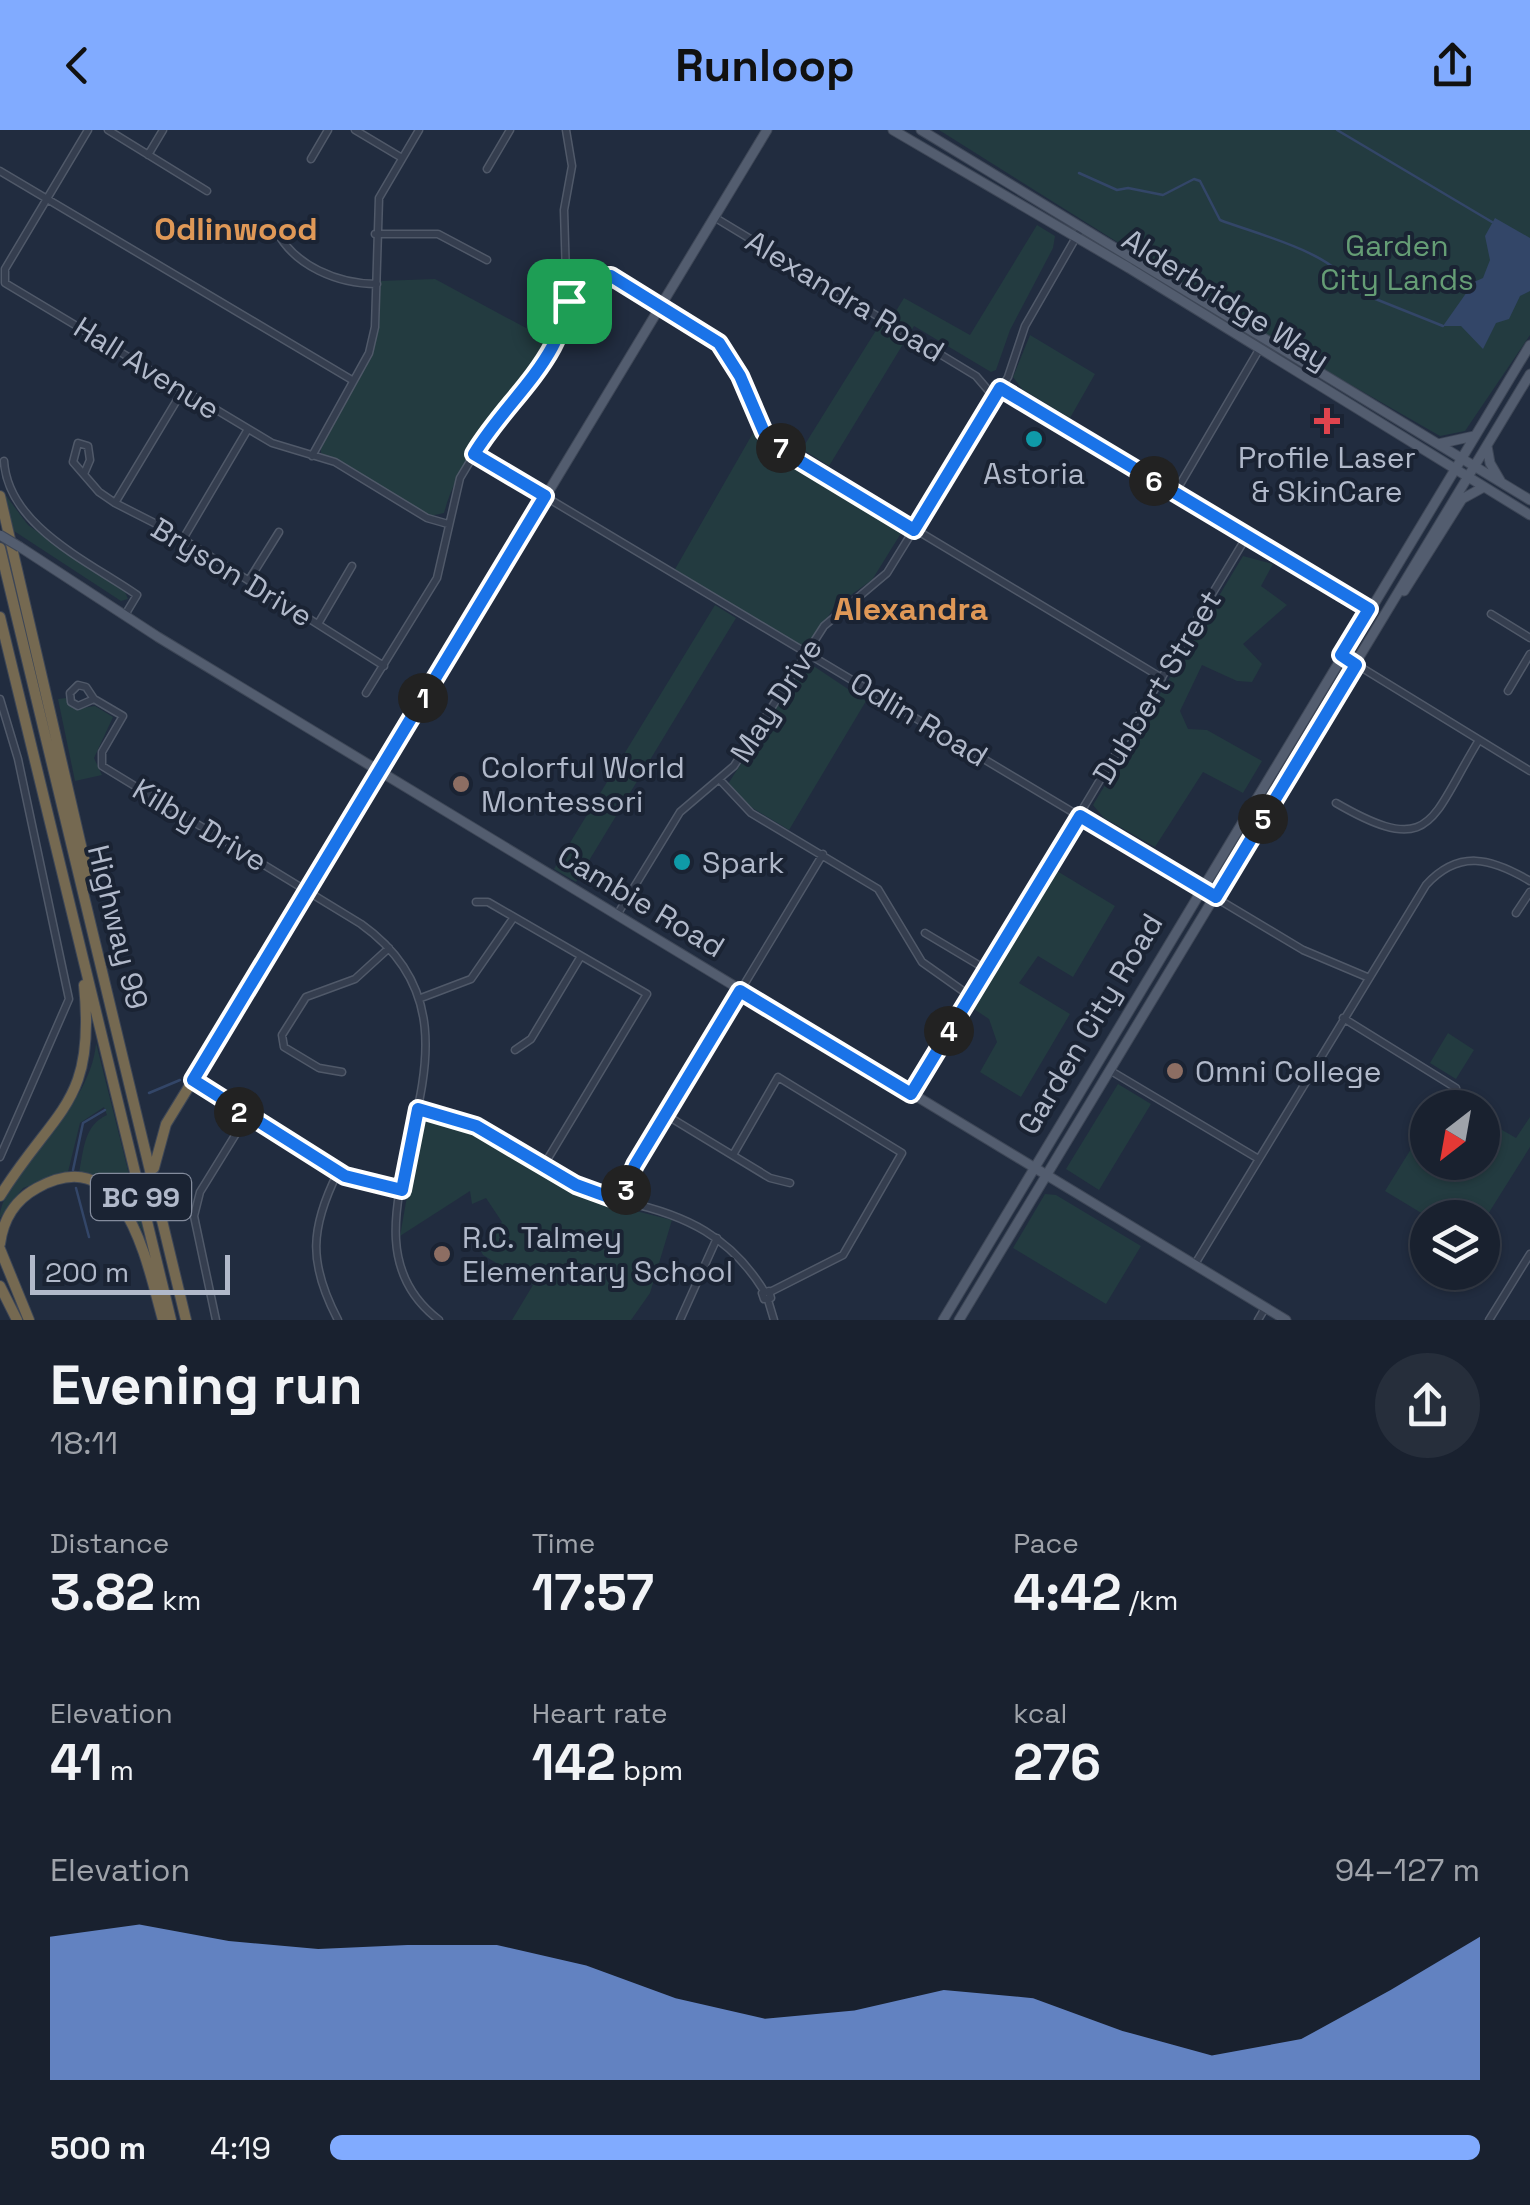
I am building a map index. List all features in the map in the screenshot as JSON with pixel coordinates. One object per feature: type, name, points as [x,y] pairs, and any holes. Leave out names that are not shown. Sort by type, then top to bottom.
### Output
[{"type":"highway","points":[[0,496],[86,867],[86,895]]},
{"type":"highway","name":"Highway 99","points":[[0,548],[186,1320]]},
{"type":"highway","name":"Highway 99","points":[[0,617],[171,1320]]},
{"type":"highway","points":[[0,646],[23,710]]},
{"type":"highway","points":[[0,1196],[62,1114],[81,1076],[88,1038],[81,949]]},
{"type":"highway","points":[[152,1174],[166,1124],[193,1080]]},
{"type":"highway","points":[[29,1320],[0,1246],[10,1213],[32,1190],[68,1178],[94,1183],[116,1196],[131,1217],[164,1320]]},
{"type":"highway","points":[[0,1286],[17,1320]]},
{"type":"main road","points":[[193,1080],[767,130]]},
{"type":"main road","name":"Alderbridge Way","points":[[893,130],[1079,231]]},
{"type":"main road","name":"Alderbridge Way","points":[[921,130],[1530,515]]},
{"type":"main road","name":"Alderbridge Way","points":[[1262,345],[1530,500]]},
{"type":"main road","name":"Garden City Road","points":[[943,1320],[1032,1166],[1530,345]]},
{"type":"main road","name":"Garden City Road","points":[[959,1320],[1530,374]]},
{"type":"main road","points":[[1438,444],[1474,436]]},
{"type":"main road","points":[[1487,444],[1490,463],[1502,484]]},
{"type":"main road","points":[[1392,605],[1462,499],[1482,488]]},
{"type":"main road","name":"Cambie Road","points":[[0,535],[125,616],[1286,1320]]},
{"type":"street","name":"Hall Avenue","points":[[88,130],[5,269],[5,283],[248,430],[335,462],[427,518],[448,524]]},
{"type":"street","points":[[108,130],[207,191]]},
{"type":"street","points":[[148,155],[163,130]]},
{"type":"street","points":[[311,158],[328,130]]},
{"type":"street","points":[[356,130],[402,158]]},
{"type":"street","points":[[312,456],[372,340],[379,198],[419,130]]},
{"type":"street","points":[[486,169],[510,130]]},
{"type":"street","points":[[366,692],[437,578],[456,486],[474,454],[546,362],[567,309],[564,210],[572,166],[566,130]]},
{"type":"street","points":[[0,172],[352,380]]},
{"type":"street","name":"Alexandra Road","points":[[714,217],[976,376],[1003,385],[1175,494],[1369,609]]},
{"type":"street","points":[[276,230],[285,248],[342,283],[376,284]]},
{"type":"street","name":"May Drive","points":[[617,916],[680,812],[734,766],[836,612],[887,573],[1003,385],[1024,326],[1079,231]]},
{"type":"street","points":[[375,234],[438,234],[486,260]]},
{"type":"street","points":[[569,278],[611,276],[661,306],[726,352],[770,440],[1162,678]]},
{"type":"street","points":[[1175,494],[1262,345]]},
{"type":"street","name":"Alexandra Road","points":[[976,376],[994,398]]},
{"type":"street","points":[[115,502],[183,390]]},
{"type":"street","points":[[184,539],[248,430]]},
{"type":"street","name":"Bryson Drive","points":[[84,474],[91,452],[88,446],[78,443],[72,455],[84,474],[115,502],[184,539],[384,666]]},
{"type":"street","name":"Odlin Road","points":[[474,454],[1303,950],[1367,977]]},
{"type":"street","points":[[4,461],[5,482],[20,509],[136,595],[125,616]]},
{"type":"street","points":[[248,580],[279,532]]},
{"type":"street","name":"Dubbert Street","points":[[911,1094],[1246,536]]},
{"type":"street","points":[[318,624],[352,566]]},
{"type":"street","points":[[1492,614],[1530,638]]},
{"type":"street","points":[[1508,691],[1530,654]]},
{"type":"street","points":[[1341,655],[1530,771]]},
{"type":"street","points":[[0,699],[21,775],[69,999],[60,1028],[0,1157]]},
{"type":"street","name":"Kilby Drive","points":[[94,699],[124,716],[102,752],[102,766],[307,890],[389,948],[421,998],[428,1035],[394,1237],[397,1260],[408,1286],[439,1320]]},
{"type":"street","points":[[1336,802],[1388,830],[1420,827],[1433,815],[1478,740]]},
{"type":"street","points":[[720,780],[751,813],[878,889],[922,962],[970,996]]},
{"type":"street","points":[[623,1201],[635,1165],[823,854]]},
{"type":"street","points":[[1195,1264],[1426,885],[1443,867],[1482,862],[1530,881]]},
{"type":"street","points":[[1516,913],[1530,892]]},
{"type":"street","points":[[476,902],[488,902],[647,994],[544,1164]]},
{"type":"street","points":[[421,998],[471,979],[514,917]]},
{"type":"street","points":[[925,933],[977,964]]},
{"type":"street","points":[[342,1072],[319,1068],[284,1047],[282,1036],[306,997],[355,978],[389,948]]},
{"type":"street","points":[[514,1050],[531,1039],[581,956]]},
{"type":"street","points":[[1343,1018],[1456,1088]]},
{"type":"street","points":[[1111,1071],[1257,1158]]},
{"type":"street","points":[[733,1155],[778,1077],[902,1153],[843,1255],[767,1295]]},
{"type":"street","points":[[193,1080],[338,1172],[402,1190]]},
{"type":"street","points":[[418,1109],[476,1126],[588,1190],[679,1215],[717,1238],[744,1262],[767,1295],[774,1320]]},
{"type":"street","points":[[666,1115],[770,1178],[790,1183]]},
{"type":"street","points":[[216,1320],[194,1216],[200,1192],[247,1116]]},
{"type":"street","points":[[338,1172],[320,1208],[314,1237],[324,1291],[338,1320]]},
{"type":"street","points":[[680,1320],[717,1238]]},
{"type":"street","points":[[1489,1320],[1530,1254]]},
{"type":"street","points":[[1258,1320],[1265,1308]]},
{"type":"green space","name":"Garden City Lands","points":[[939,130],[1530,130],[1530,335],[1465,431],[1440,436],[1278,343]]},
{"type":"green space","points":[[1037,225],[1055,236],[1053,248],[1010,330],[996,370],[991,372],[914,326],[829,466],[802,449],[880,324],[888,324],[904,298],[970,335]]},
{"type":"green space","points":[[435,279],[552,342],[464,466],[444,513],[430,516],[321,453],[321,441],[370,355],[379,281]]},
{"type":"green space","points":[[1030,335],[1095,374],[1070,418],[1022,389],[1013,377]]},
{"type":"green space","points":[[753,433],[793,466],[903,530],[872,580],[834,607],[808,650],[674,571]]},
{"type":"green space","points":[[4,493],[28,525],[125,592],[128,599],[121,601],[14,531]]},
{"type":"green space","points":[[1243,556],[1273,564],[1261,586],[1287,605],[1243,644],[1262,664],[1252,682],[1237,681],[1202,665],[1180,711],[1188,729],[1207,730],[1262,761],[1243,793],[1203,772],[1155,847],[1104,818],[1093,805]]},
{"type":"green space","points":[[715,605],[736,618],[576,882],[554,869]]},
{"type":"green space","points":[[806,661],[866,701],[789,830],[749,806],[728,784]]},
{"type":"green space","points":[[66,698],[75,709],[95,706],[113,717],[94,758],[102,775],[75,781],[58,699]]},
{"type":"green space","points":[[1052,868],[1115,906],[1073,977],[1038,956],[1019,983],[1070,1014],[1021,1097],[980,1072],[997,1042],[989,1019],[971,1007]]},
{"type":"green space","points":[[1448,1033],[1474,1050],[1456,1079],[1430,1063]]},
{"type":"green space","points":[[96,1043],[144,1234],[119,1196],[102,1182],[79,1173],[89,1131],[107,1115],[104,1107],[80,1123],[68,1172],[23,1188],[0,1218],[14,1182],[79,1093]]},
{"type":"green space","points":[[1118,1084],[1151,1104],[1099,1190],[1066,1169]]},
{"type":"green space","points":[[1530,1117],[1530,1147],[1497,1200],[1410,1200],[1410,1206],[1385,1191],[1410,1151],[1410,1180],[1500,1180],[1500,1129],[1516,1138]]},
{"type":"green space","points":[[428,1118],[494,1141],[604,1203],[672,1220],[650,1293],[631,1320],[512,1320],[533,1285],[483,1255],[478,1245],[490,1238],[502,1222],[486,1198],[472,1204],[470,1191],[400,1236],[419,1129]]},
{"type":"green space","points":[[1045,1194],[1056,1195],[1141,1246],[1106,1304],[1013,1248]]},
{"type":"water","points":[[1495,218],[1530,238],[1530,291],[1520,296],[1509,319],[1496,323],[1483,349],[1461,326],[1443,326],[1474,282],[1483,278],[1490,260],[1485,236]]},
{"type":"waterway","points":[[1337,130],[1492,222]]},
{"type":"waterway","points":[[1079,173],[1117,190],[1128,188],[1163,195],[1194,179],[1200,181],[1220,220],[1314,255],[1331,265],[1353,290],[1443,326]]},
{"type":"waterway","points":[[149,1093],[180,1080]]},
{"type":"waterway","points":[[73,1170],[83,1123],[105,1110]]},
{"type":"waterway","points":[[76,1188],[89,1237]]},
{"type":"place","name":"Profile Laser & SkinCare","points":[[1327,421]]},
{"type":"place","name":"Astoria","points":[[1034,439]]},
{"type":"place","name":"Colorful World Montessori","points":[[461,784]]},
{"type":"place","name":"Spark","points":[[682,862]]},
{"type":"place","name":"Omni College","points":[[1175,1071]]},
{"type":"place","name":"R.C. Talmey Elementary School","points":[[442,1254]]},
{"type":"district","name":"Odlinwood","points":[[236,229]]},
{"type":"district","name":"Alexandra","points":[[911,609]]},
{"type":"route","points":[[611,276],[707,335],[732,360],[753,413],[770,440],[914,530],[1000,388],[1369,609],[1341,655],[1356,665],[1216,897],[1080,816],[911,1094],[740,991],[635,1165],[623,1200],[598,1196],[576,1185],[476,1126],[418,1109],[402,1190],[338,1172],[193,1080],[545,496],[474,454],[542,368],[569,301],[569,278],[611,276]]}]
